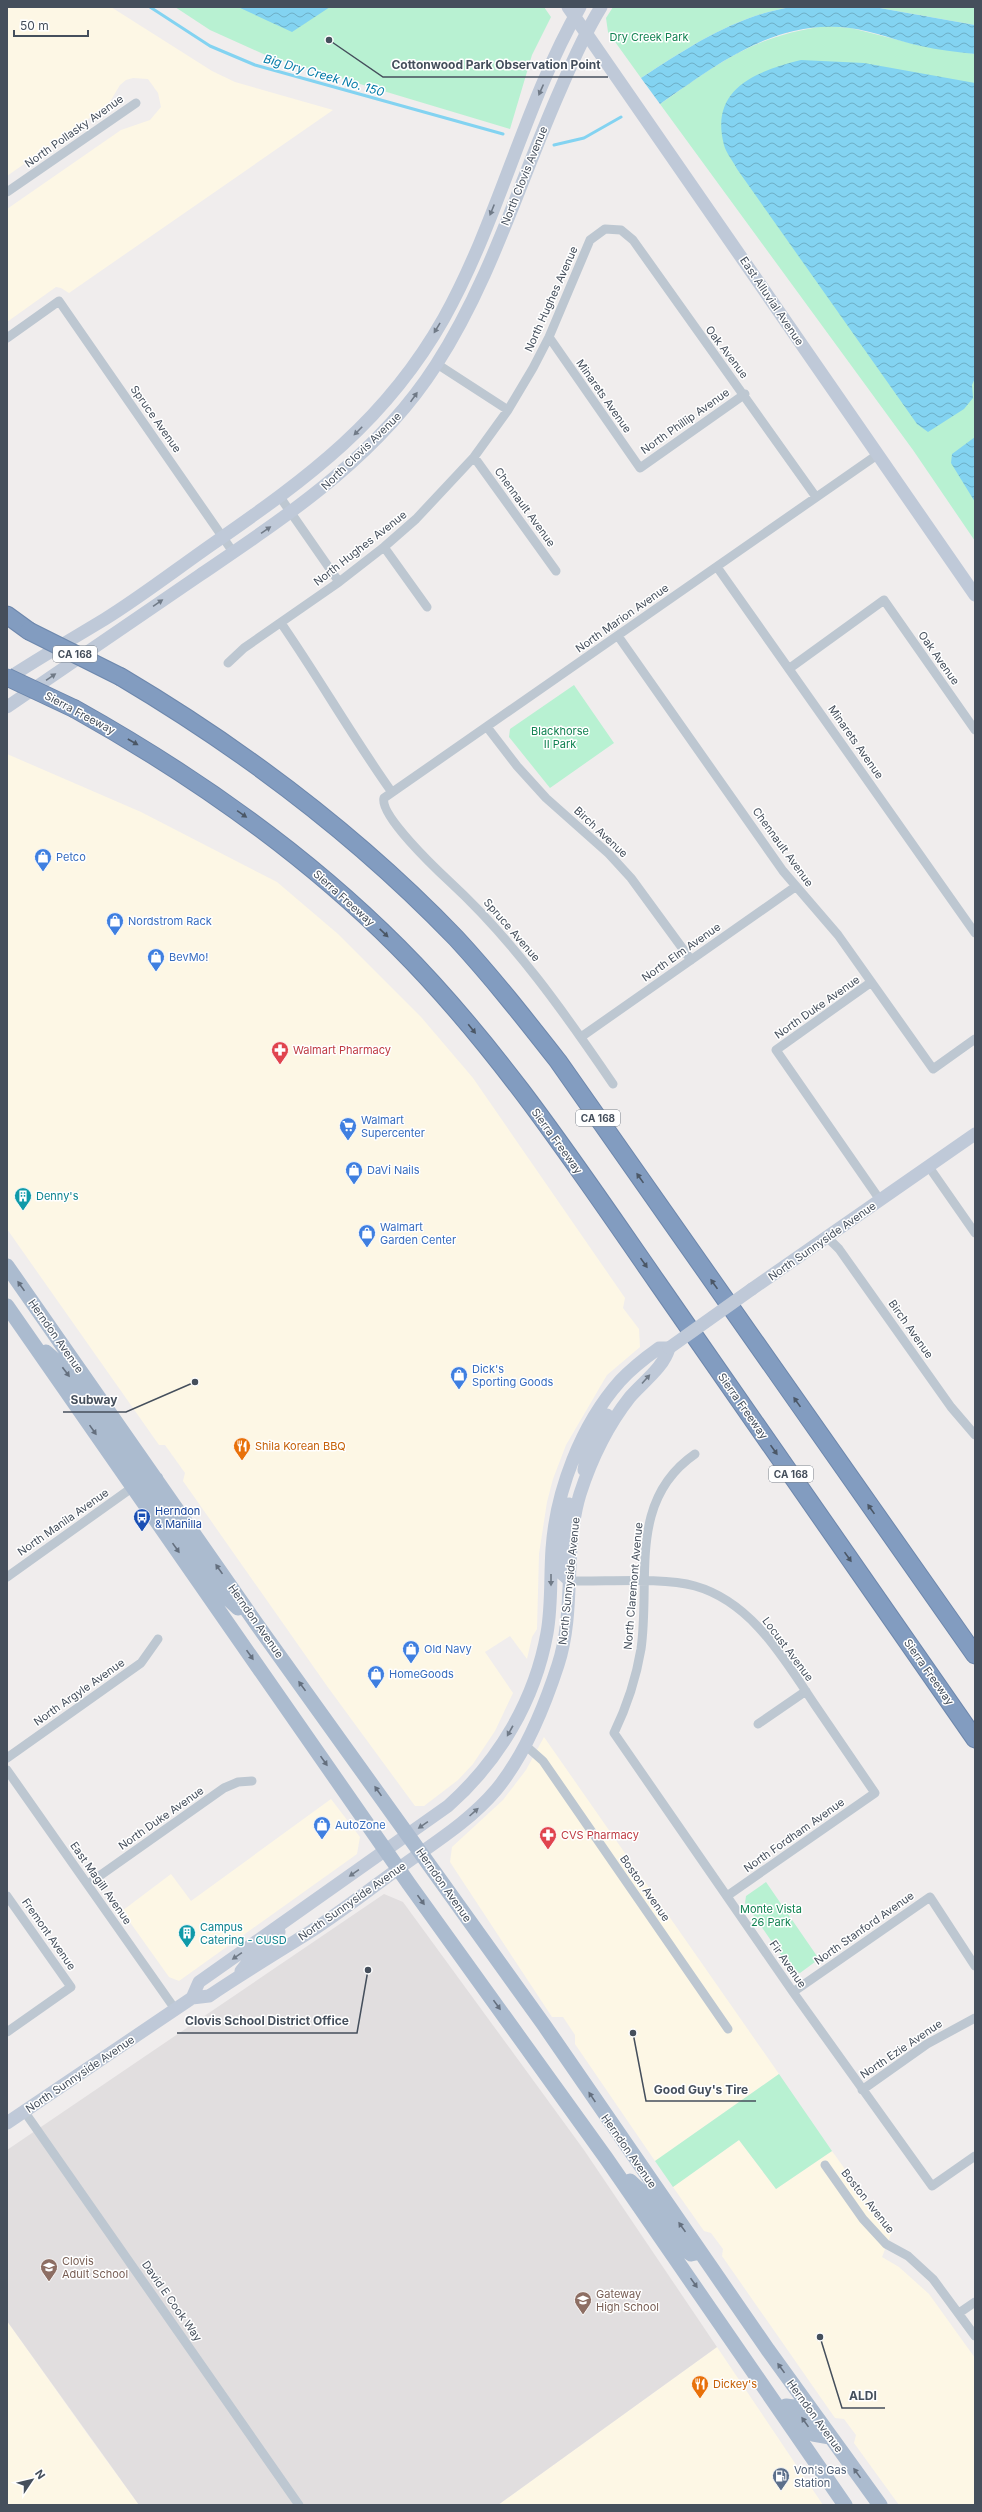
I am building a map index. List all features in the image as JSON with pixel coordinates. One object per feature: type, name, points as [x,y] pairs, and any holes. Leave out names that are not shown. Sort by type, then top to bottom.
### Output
[{"type":"highway","points":[[7,615],[29,631]]},
{"type":"highway","name":"CA 168","points":[[7,622],[29,631],[121,677],[226,742],[286,786],[392,875],[456,938],[509,998],[558,1061],[975,1655]]},
{"type":"highway","name":"Sierra Freeway","points":[[9,679],[75,709],[135,742],[195,780],[262,828],[358,908],[400,949],[459,1013],[512,1079],[633,1247],[975,1739]]},
{"type":"highway","points":[[890,1535],[975,1639]]},
{"type":"highway","points":[[960,1717],[975,1747]]},
{"type":"main road","name":"North Clovis Avenue","points":[[7,706],[291,513],[331,482],[405,410],[437,364],[483,280],[538,140],[586,33],[601,7]]},
{"type":"main road","name":"North Clovis Avenue","points":[[9,679],[105,619],[280,498],[341,448],[388,399],[408,373],[443,318],[470,263],[574,10]]},
{"type":"main road","name":"East Alluvial Avenue","points":[[574,10],[586,33],[975,595]]},
{"type":"main road","points":[[437,364],[444,337],[473,280],[473,269],[470,263]]},
{"type":"main road","name":"North Sunnyside Avenue","points":[[192,1998],[199,1982],[408,1835],[462,1794],[483,1770],[503,1743],[521,1712],[538,1670],[550,1612],[554,1533],[564,1487],[580,1445],[604,1403],[628,1372],[659,1348],[669,1348],[975,1134]]},
{"type":"main road","name":"Herndon Avenue","points":[[7,1266],[258,1626],[421,1853],[830,2437],[880,2505]]},
{"type":"main road","name":"Herndon Avenue","points":[[7,1306],[386,1850],[606,2158],[781,2409],[845,2505]]},
{"type":"main road","points":[[28,1335],[63,1367],[135,1470],[143,1478],[156,1479]]},
{"type":"main road","name":"North Sunnyside Avenue","points":[[7,2123],[192,1998],[208,1996],[306,1934],[464,1822],[484,1804],[508,1775],[525,1745],[538,1717],[558,1665],[566,1636],[572,1537],[580,1494],[601,1444],[616,1417],[639,1387],[667,1358],[669,1348]]},
{"type":"main road","points":[[580,1494],[587,1453],[608,1414],[628,1385],[628,1372]]},
{"type":"main road","points":[[570,1581],[561,1572],[560,1553],[580,1445]]},
{"type":"main road","points":[[134,1487],[143,1485],[148,1488],[221,1592],[258,1626]]},
{"type":"main road","points":[[525,1745],[522,1730],[544,1679],[552,1649],[550,1612]]},
{"type":"main road","points":[[236,1978],[252,1957],[274,1942],[279,1932],[277,1928]]},
{"type":"main road","points":[[606,2158],[646,2196],[686,2252],[691,2254],[700,2252]]},
{"type":"main road","points":[[781,2409],[786,2406],[794,2407],[813,2434],[830,2437]]},
{"type":"street","name":"North Pollasky Avenue","points":[[7,192],[136,103]]},
{"type":"street","name":"North Hughes Avenue","points":[[228,663],[281,622],[339,582],[384,547],[416,519],[474,457],[508,410],[549,337],[590,240],[605,229],[613,228]]},
{"type":"street","name":"Oak Avenue","points":[[613,228],[621,230],[633,240],[711,353],[745,394],[816,498]]},
{"type":"street","name":"Spruce Avenue","points":[[7,338],[59,301],[233,552]]},
{"type":"street","name":"Minarets Avenue","points":[[549,337],[640,468]]},
{"type":"street","points":[[437,364],[508,410]]},
{"type":"street","name":"North Phillip Avenue","points":[[640,468],[745,394]]},
{"type":"street","name":"North Marion Avenue","points":[[383,802],[391,791],[488,726],[877,455]]},
{"type":"street","name":"Chennault Avenue","points":[[474,457],[556,571]]},
{"type":"street","points":[[280,498],[339,582]]},
{"type":"street","points":[[384,547],[427,607]]},
{"type":"street","name":"Minarets Avenue","points":[[717,567],[790,668],[975,933]]},
{"type":"street","name":"Oak Avenue","points":[[790,668],[884,600],[975,730]]},
{"type":"street","points":[[281,622],[319,677],[359,746],[391,791]]},
{"type":"street","name":"Chennault Avenue","points":[[618,636],[795,887],[838,935],[870,983],[933,1069],[975,1039]]},
{"type":"street","name":"Birch Avenue","points":[[488,726],[517,766],[546,798],[609,854],[631,878],[691,960]]},
{"type":"street","name":"Spruce Avenue","points":[[383,802],[408,839],[477,908],[529,967],[581,1037],[613,1084]]},
{"type":"street","name":"North Elm Avenue","points":[[581,1037],[795,887]]},
{"type":"street","name":"North Duke Avenue","points":[[870,983],[776,1050],[880,1200]]},
{"type":"street","points":[[928,1167],[975,1233]]},
{"type":"street","name":"Birch Avenue","points":[[827,1237],[839,1249],[951,1407],[975,1435]]},
{"type":"street","name":"North Claremont Avenue","points":[[614,1733],[632,1688],[637,1667],[642,1632],[643,1582],[650,1520],[660,1490],[670,1474],[695,1454]]},
{"type":"street","name":"North Manila Avenue","points":[[7,1577],[134,1487]]},
{"type":"street","name":"Locust Avenue","points":[[570,1581],[676,1583],[695,1586],[732,1604],[760,1628],[806,1691],[874,1793]]},
{"type":"street","name":"North Argyle Avenue","points":[[7,1758],[141,1663],[158,1639]]},
{"type":"street","name":"Locust Avenue","points":[[758,1724],[806,1691]]},
{"type":"street","name":"Fir Avenue","points":[[614,1733],[793,1992],[932,2186],[975,2156]]},
{"type":"street","name":"Boston Avenue","points":[[525,1745],[543,1761],[728,2029]]},
{"type":"street","name":"East Magill Avenue","points":[[7,1770],[175,2009]]},
{"type":"street","name":"North Duke Avenue","points":[[88,1884],[224,1788],[238,1782],[252,1781]]},
{"type":"street","name":"North Fordham Avenue","points":[[727,1896],[874,1793]]},
{"type":"street","name":"Fremont Avenue","points":[[7,1896],[71,1987],[7,2032]]},
{"type":"street","name":"North Stanford Avenue","points":[[793,1992],[930,1898],[975,1966]]},
{"type":"street","name":"North Ezie Avenue","points":[[862,2090],[926,2044],[975,2018]]},
{"type":"street","name":"David E Cook Way","points":[[24,2111],[299,2505]]},
{"type":"street","name":"Boston Avenue","points":[[825,2165],[863,2219],[886,2244],[923,2268],[944,2291],[975,2336]]},
{"type":"street","points":[[959,2313],[975,2302]]},
{"type":"shaded area","points":[[7,7],[111,7],[212,71],[235,82],[333,110],[69,293],[56,287],[7,322],[7,209],[121,130],[150,120],[161,107],[158,93],[148,79],[133,78],[126,80],[120,85],[108,105],[7,176]]},
{"type":"shaded area","points":[[7,754],[141,812],[277,882],[338,934],[421,1017],[473,1078],[625,1298],[623,1308],[639,1329],[640,1347],[607,1375],[566,1445],[553,1479],[547,1502],[539,1554],[537,1629],[532,1637],[527,1659],[510,1636],[485,1652],[513,1693],[495,1731],[473,1764],[458,1780],[424,1806],[415,1806],[327,1686],[183,1481],[185,1473],[165,1445],[159,1445],[7,1229]]},
{"type":"shaded area","points":[[544,1737],[779,2074],[655,2161],[575,2044],[575,2035],[563,2017],[552,2017],[450,1862],[452,1847],[503,1800],[526,1770]]},
{"type":"shaded area","points":[[331,1799],[360,1837],[357,1854],[179,1981],[169,1977],[122,1911],[171,1874],[191,1901]]},
{"type":"shaded area","points":[[384,1894],[403,1902],[584,2150],[717,2347],[498,2505],[139,2505],[7,2321],[7,2150]]},
{"type":"shaded area","points":[[739,2140],[776,2189],[832,2151],[867,2200],[893,2229],[882,2257],[899,2267],[929,2294],[975,2358],[975,2505],[899,2505],[854,2443],[856,2435],[844,2419],[835,2418],[722,2256],[723,2249],[711,2233],[704,2231],[673,2187]]},
{"type":"shaded area","points":[[7,2321],[86,2432],[139,2505],[7,2505]]},
{"type":"shaded area","points":[[717,2347],[823,2505],[498,2505]]},
{"type":"green space","points":[[175,7],[544,7],[551,17],[532,55],[510,129],[270,57],[210,30]]},
{"type":"green space","name":"Dry Creek Park","points":[[613,7],[792,7],[771,11],[731,25],[695,44],[641,78],[608,32],[606,18]]},
{"type":"green space","points":[[874,7],[975,7],[975,25]]},
{"type":"green space","points":[[826,26],[851,28],[922,46],[975,54],[975,541],[913,450],[660,104],[700,76],[737,53],[777,37]]},
{"type":"green space","name":"Blackhorse II Park","points":[[574,685],[614,743],[550,788],[509,737],[510,729]]},
{"type":"green space","name":"Monte Vista 26 Park","points":[[766,1882],[819,1959],[800,1973],[792,1971],[745,1903],[746,1896]]},
{"type":"green space","points":[[779,2074],[832,2151],[776,2189],[739,2140],[673,2187],[655,2161]]},
{"type":"water","points":[[238,7],[330,7],[292,32]]},
{"type":"water","points":[[792,7],[874,7],[975,25],[975,54],[948,51],[912,44],[859,29],[823,27],[797,30],[772,37],[748,48],[703,74],[660,104],[641,78],[695,44],[731,25],[771,11]]},
{"type":"water","points":[[801,60],[864,63],[975,83],[975,378],[972,385],[973,398],[964,409],[928,432],[917,424],[737,169],[725,148],[721,125],[724,109],[730,96],[740,85],[753,77],[784,64]]},
{"type":"water","points":[[975,437],[975,502],[951,463],[952,454]]},
{"type":"waterway","name":"Big Dry Creek No. 150","points":[[150,7],[210,46],[255,65],[503,134]]},
{"type":"waterway","name":"Big Dry Creek No. 150","points":[[554,145],[584,138],[621,117]]},
{"type":"place","name":"Cottonwood Park Observation Point","points":[[329,40]]},
{"type":"place","name":"Petco","points":[[43,872]]},
{"type":"place","name":"Nordstrom Rack","points":[[115,936]]},
{"type":"place","name":"BevMo!","points":[[156,972]]},
{"type":"place","name":"Walmart Pharmacy","points":[[280,1065]]},
{"type":"place","name":"Walmart Supercenter","points":[[348,1141]]},
{"type":"place","name":"DaVi Nails","points":[[354,1185]]},
{"type":"place","name":"Denny's","points":[[23,1211]]},
{"type":"place","name":"Walmart Garden Center","points":[[367,1248]]},
{"type":"place","name":"Subway","points":[[195,1382]]},
{"type":"place","name":"Dick's Sporting Goods","points":[[459,1390]]},
{"type":"place","name":"Shila Korean BBQ","points":[[242,1461]]},
{"type":"place","name":"Herndon & Manilla","points":[[142,1532]]},
{"type":"place","name":"Old Navy","points":[[411,1664]]},
{"type":"place","name":"HomeGoods","points":[[376,1689]]},
{"type":"place","name":"AutoZone","points":[[322,1840]]},
{"type":"place","name":"CVS Pharmacy","points":[[548,1850]]},
{"type":"place","name":"Campus Catering - CUSD","points":[[187,1948]]},
{"type":"place","name":"Clovis School District Office","points":[[368,1970]]},
{"type":"place","name":"Good Guy's Tire","points":[[633,2033]]},
{"type":"place","name":"Clovis Adult School","points":[[49,2282]]},
{"type":"place","name":"Gateway High School","points":[[583,2315]]},
{"type":"place","name":"ALDI","points":[[820,2337]]},
{"type":"place","name":"Dickey's","points":[[700,2399]]},
{"type":"place","name":"Von's Gas Station","points":[[781,2491]]}]
